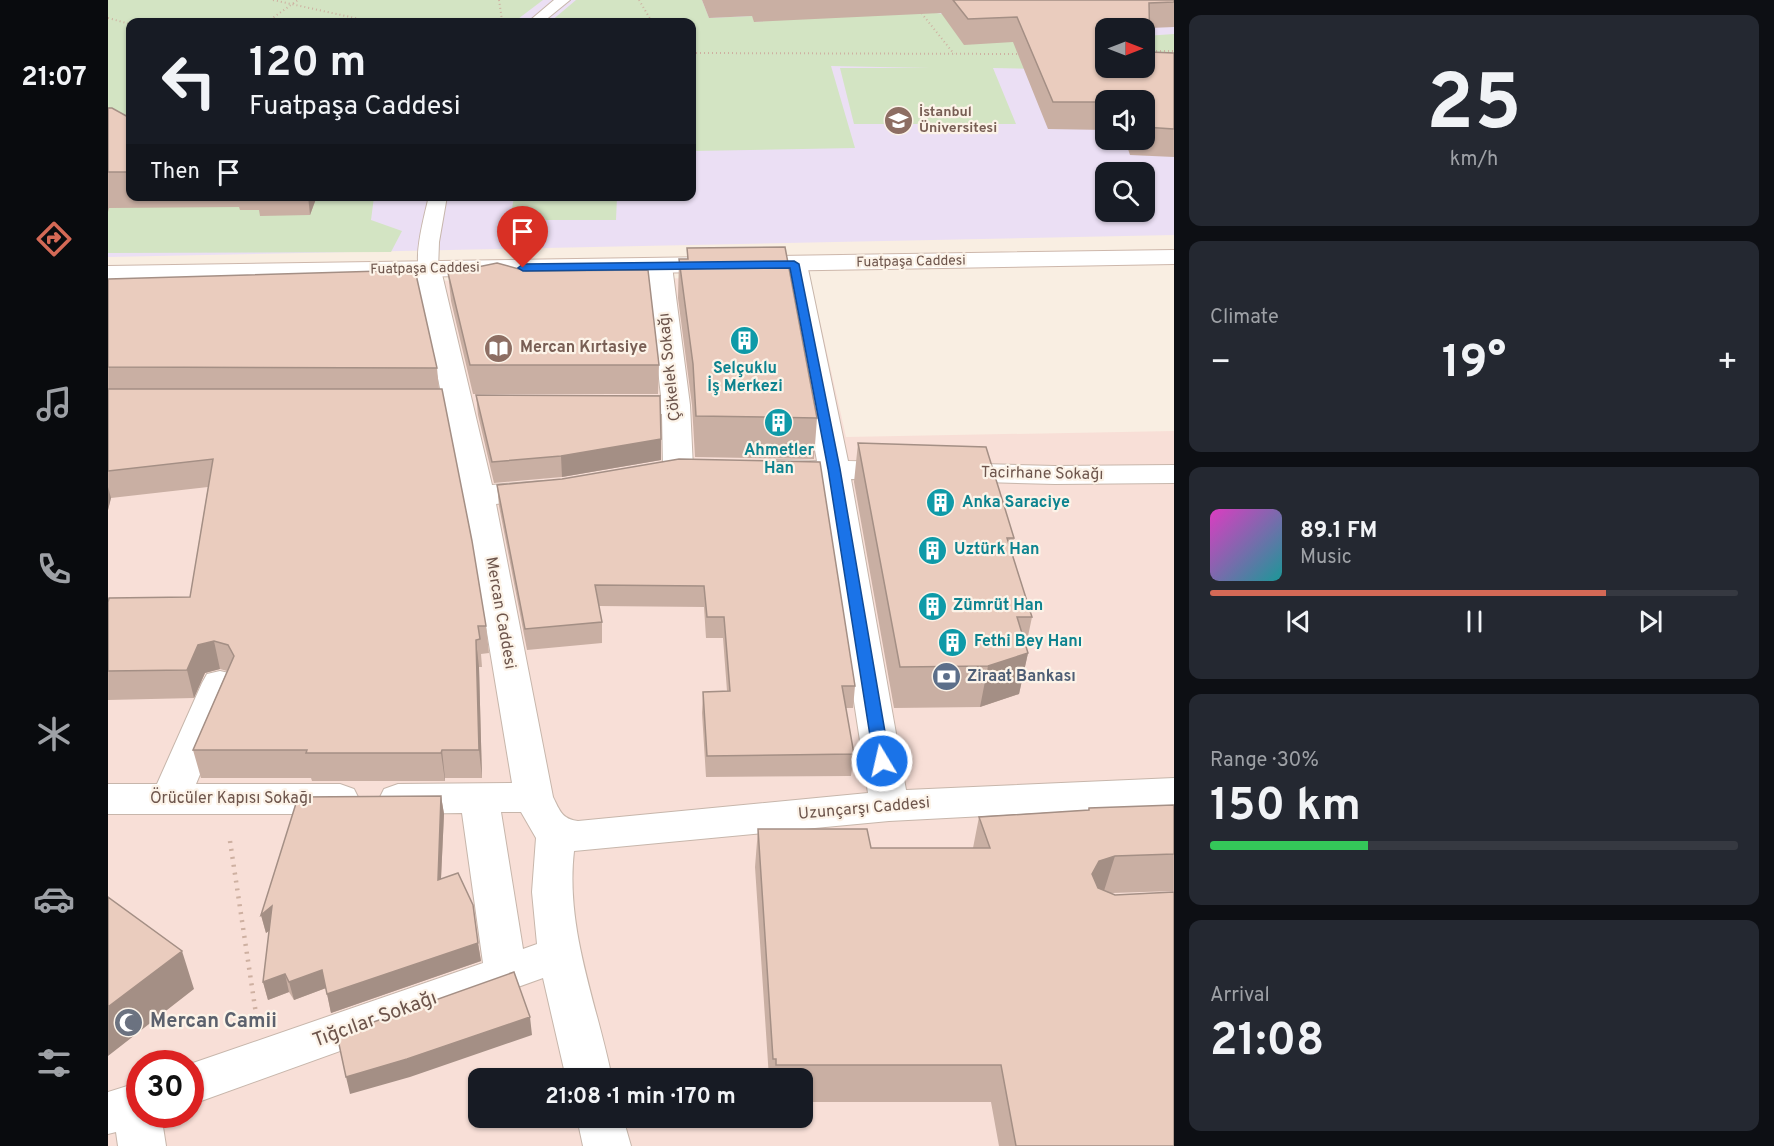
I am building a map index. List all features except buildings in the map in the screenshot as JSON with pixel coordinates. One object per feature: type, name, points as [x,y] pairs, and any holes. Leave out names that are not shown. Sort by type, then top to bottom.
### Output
[{"type":"street","name":"Fuatpaşa Caddesi","points":[[108,274],[1174,256]]},
{"type":"street","points":[[794,264],[834,469],[890,806]]},
{"type":"street","name":"Çökelek Sokağı","points":[[659,266],[676,405],[678,468]]},
{"type":"street","name":"Mercan Caddesi","points":[[428,270],[479,496],[534,797],[547,825],[556,833]]},
{"type":"street","points":[[592,405],[676,405]]},
{"type":"street","points":[[647,474],[678,468],[711,469]]},
{"type":"street","name":"Tacirhane Sokağı","points":[[745,469],[1055,475],[1174,474]]},
{"type":"street","points":[[479,496],[573,486]]},
{"type":"street","points":[[170,800],[220,683]]},
{"type":"street","name":"Uzunçarşı Caddesi","points":[[556,833],[578,836],[890,806],[1174,792]]},
{"type":"street","name":"Örücüler Kapısı Sokağı","points":[[108,799],[534,797]]},
{"type":"street","points":[[479,798],[506,973]]},
{"type":"street","points":[[556,833],[550,859],[559,954],[587,1068]]},
{"type":"street","name":"Tığcılar Sokağı","points":[[204,1080],[559,954]]},
{"type":"street","points":[[602,1128],[607,1146]]},
{"type":"lane","points":[[540,18],[562,0]]},
{"type":"lane","points":[[428,270],[429,242],[437,201]]},
{"type":"path","points":[[273,0],[355,18]]},
{"type":"path","points":[[272,18],[298,0]]},
{"type":"path","points":[[499,0],[502,18]]},
{"type":"path","points":[[639,0],[650,18]]},
{"type":"path","points":[[918,9],[954,54]]},
{"type":"path","points":[[108,18],[126,23]]},
{"type":"path","points":[[1155,51],[1174,51]]},
{"type":"path","points":[[696,53],[1031,54]]},
{"type":"path","points":[[224,800],[263,1059]]},
{"type":"shaded area","name":"İstanbul Üniversitesi","points":[[108,0],[1174,0],[1174,235],[108,257]]},
{"type":"shaded area","points":[[810,277],[846,437],[1174,431],[1174,1146],[108,1146],[108,284]]},
{"type":"green space","points":[[108,0],[543,0],[519,18],[126,18],[126,201],[373,201],[371,220],[402,231],[391,252],[108,253]]},
{"type":"green space","points":[[576,0],[702,0],[709,18],[752,16],[755,22],[896,7],[1095,37],[1095,70],[993,68],[1016,124],[854,124],[840,68],[930,68],[831,66],[855,148],[696,151],[696,18],[555,18]]},
{"type":"green space","points":[[1174,34],[1174,71],[1155,71],[1155,35]]},
{"type":"green space","points":[[513,201],[617,201],[616,220],[510,220]]},
{"type":"place","name":"İstanbul Üniversitesi","points":[[898,120]]},
{"type":"place","name":"Selçuklu İş Merkezi","points":[[745,341]]},
{"type":"place","name":"Mercan Kırtasiye","points":[[499,348]]},
{"type":"place","name":"Ahmetler Han","points":[[779,423]]},
{"type":"place","name":"Anka Saraciye","points":[[941,503]]},
{"type":"place","name":"Uztürk Han","points":[[933,550]]},
{"type":"place","name":"Zümrüt Han","points":[[932,606]]},
{"type":"place","name":"Fethi Bey Hanı","points":[[953,642]]},
{"type":"place","name":"Ziraat Bankası","points":[[946,677]]},
{"type":"place","name":"Mercan Camii","points":[[129,1022]]},
{"type":"route","points":[[523,268],[794,264],[834,469],[882,761]]}]
